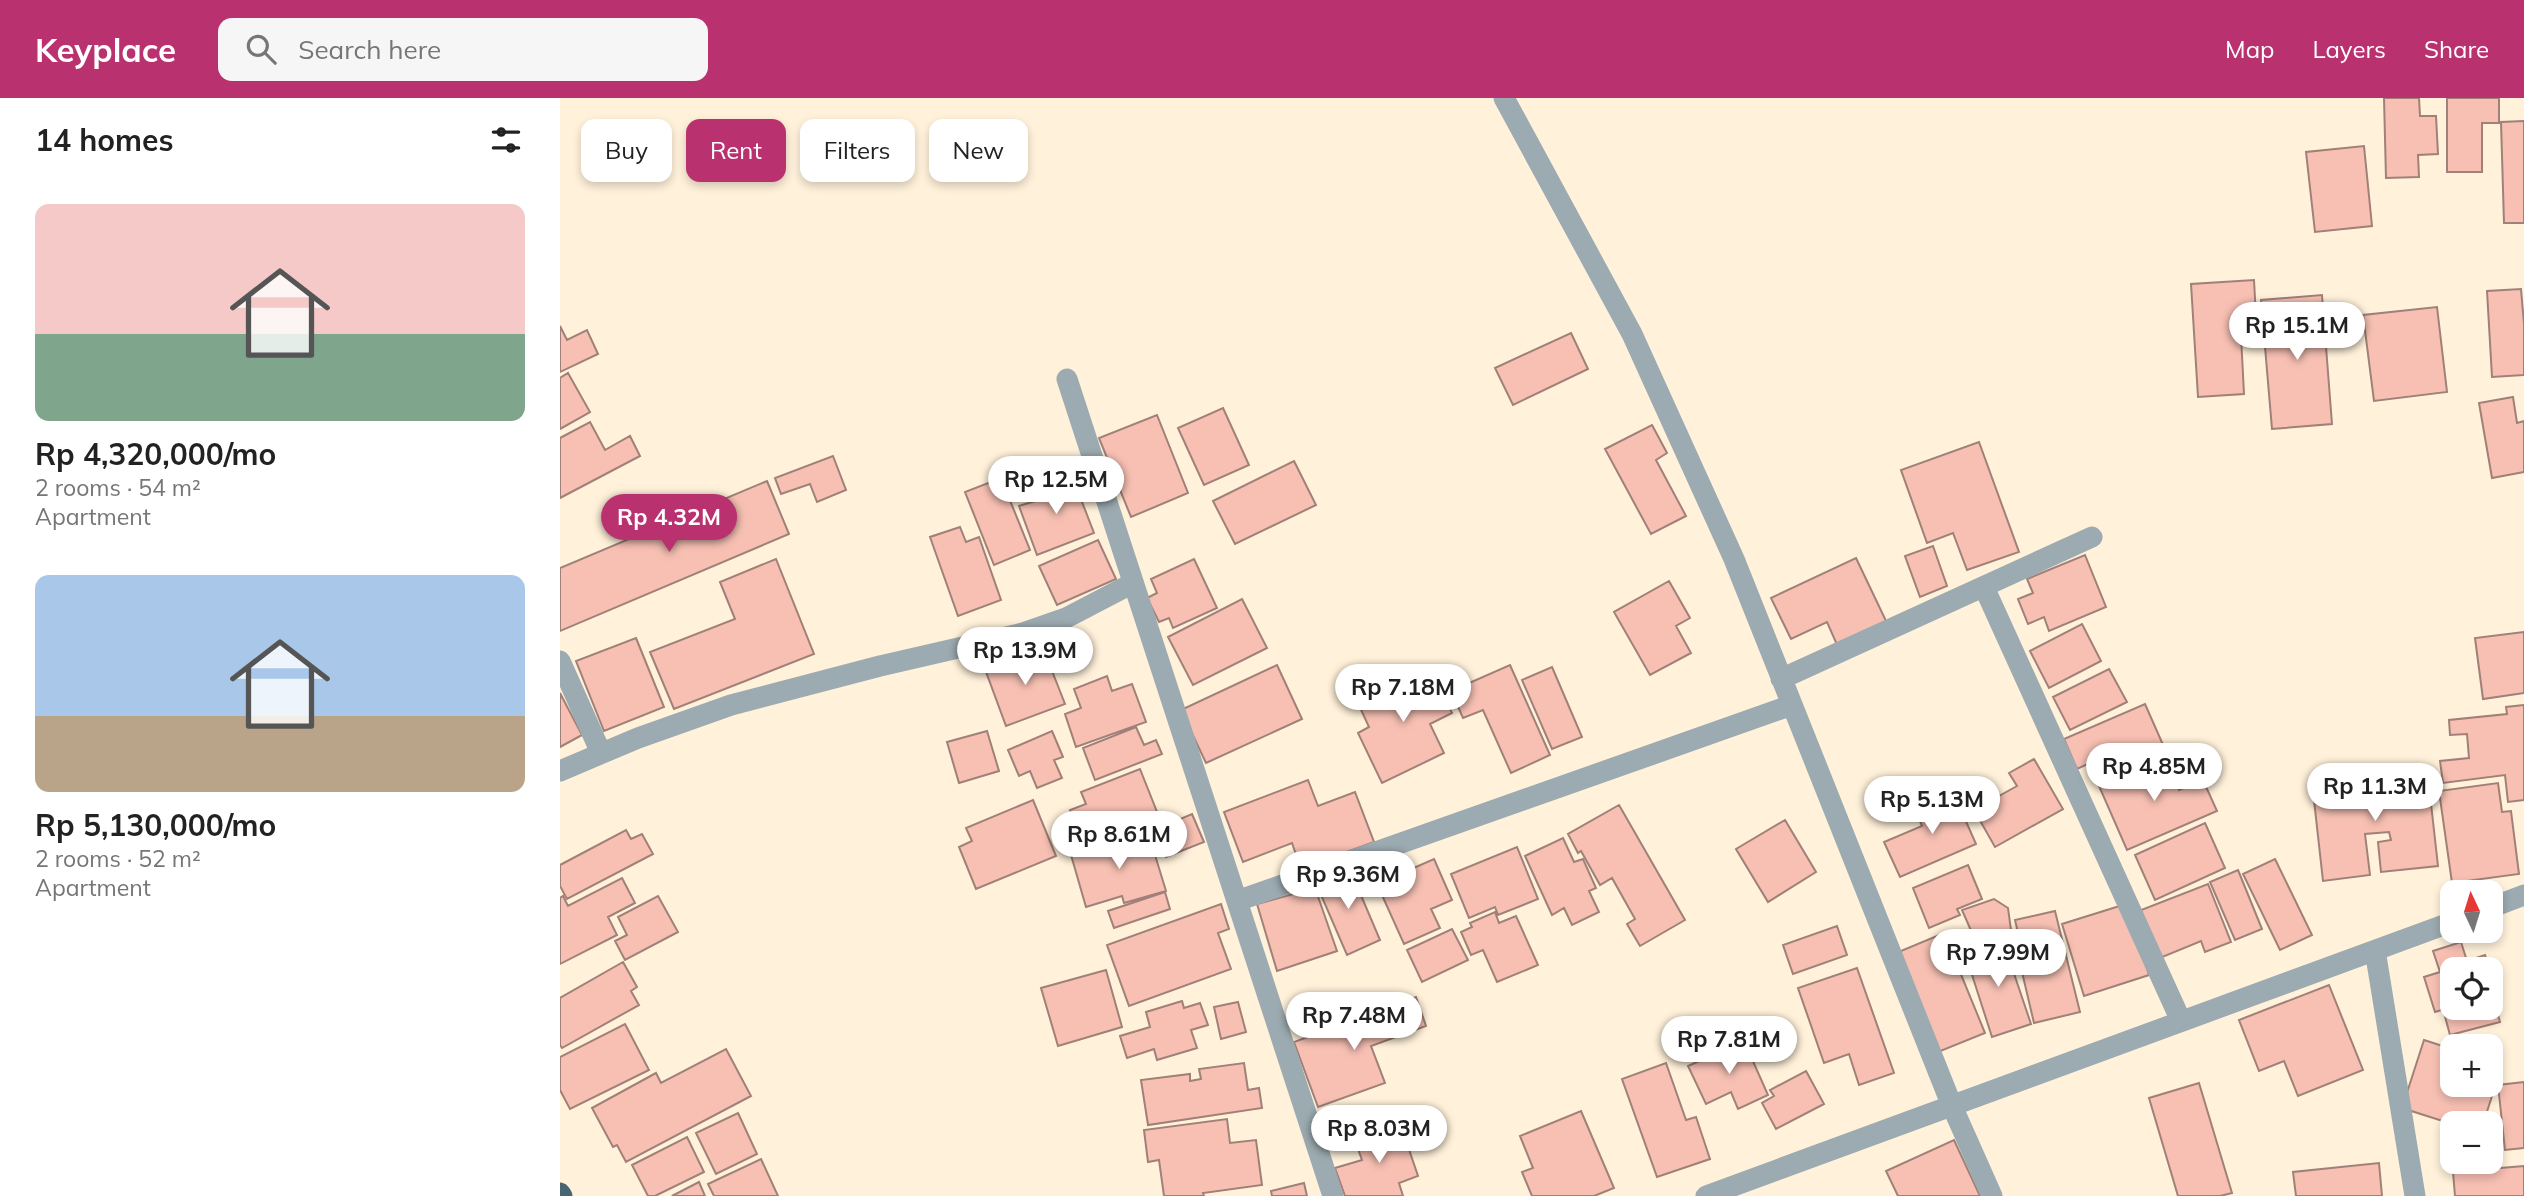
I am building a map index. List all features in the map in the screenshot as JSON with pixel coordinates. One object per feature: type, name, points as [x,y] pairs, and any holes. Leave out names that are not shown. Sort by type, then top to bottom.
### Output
[{"type":"street","points":[[1504,98],[1632,334],[1734,559],[1952,1106],[1992,1196]]},
{"type":"street","points":[[1067,379],[1334,1196]]},
{"type":"street","points":[[1782,679],[2092,537]]},
{"type":"street","points":[[560,771],[638,738],[731,705],[880,666],[1023,633],[1066,618],[1133,583]]},
{"type":"street","points":[[1984,587],[2181,1021]]},
{"type":"street","points":[[560,660],[601,753]]},
{"type":"street","points":[[1237,901],[1792,705]]},
{"type":"street","points":[[2503,903],[2524,895]]},
{"type":"street","points":[[1706,1196],[2440,926]]},
{"type":"street","points":[[2375,950],[2415,1196]]},
{"type":"building","points":[[2384,98],[2419,98],[2420,116],[2436,116],[2438,154],[2418,155],[2419,177],[2386,178]]},
{"type":"building","points":[[2447,98],[2499,98],[2499,123],[2482,123],[2482,172],[2447,172]]},
{"type":"building","points":[[2524,121],[2524,223],[2504,223],[2501,122]]},
{"type":"building","points":[[2364,146],[2372,226],[2315,232],[2306,152]]},
{"type":"building","points":[[2254,280],[2257,335],[2241,336],[2244,394],[2198,397],[2191,284]]},
{"type":"building","points":[[2521,289],[2524,375],[2492,377],[2487,291]]},
{"type":"building","points":[[2322,295],[2332,424],[2272,429],[2261,300]]},
{"type":"building","points":[[2437,307],[2447,392],[2374,401],[2363,315]]},
{"type":"building","points":[[560,326],[567,340],[587,330],[598,354],[560,372]]},
{"type":"building","points":[[1571,333],[1588,369],[1513,405],[1495,368]]},
{"type":"building","points":[[568,373],[590,412],[560,429],[560,378]]},
{"type":"building","points":[[2513,397],[2517,423],[2524,421],[2524,472],[2492,478],[2479,403]]},
{"type":"building","points":[[1223,408],[1249,465],[1204,485],[1178,428]]},
{"type":"building","points":[[1157,415],[1188,493],[1131,517],[1099,438]]},
{"type":"building","points":[[590,422],[605,450],[630,436],[640,456],[560,498],[560,438]]},
{"type":"building","points":[[1652,425],[1667,453],[1656,460],[1686,516],[1651,534],[1605,449]]},
{"type":"building","points":[[1979,442],[2019,552],[1967,570],[1953,533],[1927,543],[1901,470]]},
{"type":"building","points":[[833,456],[846,490],[817,502],[810,484],[781,494],[775,478]]},
{"type":"building","points":[[1294,461],[1316,505],[1235,544],[1213,501]]},
{"type":"building","points":[[1072,476],[1094,533],[1037,555],[1019,506],[1035,501],[1031,491]]},
{"type":"building","points":[[1001,478],[1030,550],[994,565],[965,492]]},
{"type":"building","points":[[767,481],[789,534],[560,631],[560,568]]},
{"type":"building","points":[[960,527],[966,542],[979,537],[1001,600],[958,616],[930,537]]},
{"type":"building","points":[[1098,540],[1116,579],[1057,605],[1039,566]]},
{"type":"building","points":[[1933,546],[1947,586],[1920,597],[1905,556]]},
{"type":"building","points":[[2085,555],[2106,607],[2049,631],[2044,617],[2028,624],[2018,599],[2033,593],[2027,579]]},
{"type":"building","points":[[1856,558],[1887,623],[1838,647],[1827,622],[1791,639],[1771,598]]},
{"type":"building","points":[[776,559],[814,654],[674,709],[650,652],[735,619],[720,582]]},
{"type":"building","points":[[1194,559],[1217,608],[1173,628],[1169,618],[1159,622],[1147,598],[1157,593],[1151,579]]},
{"type":"building","points":[[1669,581],[1690,618],[1676,626],[1691,653],[1650,675],[1614,612]]},
{"type":"building","points":[[1242,599],[1267,648],[1193,685],[1168,637]]},
{"type":"building","points":[[2082,624],[2101,661],[2049,688],[2030,651]]},
{"type":"building","points":[[2524,632],[2524,693],[2483,699],[2475,638]]},
{"type":"building","points":[[636,638],[664,707],[604,731],[576,661]]},
{"type":"building","points":[[1043,648],[1065,704],[1006,726],[985,669]]},
{"type":"building","points":[[1277,665],[1302,719],[1206,763],[1181,710]]},
{"type":"building","points":[[1510,665],[1550,755],[1511,773],[1483,710],[1463,718],[1451,691]]},
{"type":"building","points":[[1429,666],[1452,713],[1430,724],[1444,753],[1382,783],[1358,733],[1369,727],[1357,701]]},
{"type":"building","points":[[1552,667],[1582,737],[1552,749],[1522,680]]},
{"type":"building","points":[[2109,669],[2127,702],[2070,730],[2053,697]]},
{"type":"building","points":[[1107,676],[1112,691],[1132,684],[1146,722],[1076,747],[1065,714],[1081,708],[1074,689]]},
{"type":"building","points":[[560,693],[582,735],[560,747]]},
{"type":"building","points":[[2145,704],[2164,747],[2107,772],[2101,758],[2077,769],[2064,739]]},
{"type":"building","points":[[2524,705],[2524,800],[2508,802],[2505,775],[2443,783],[2440,761],[2469,758],[2467,734],[2450,735],[2449,720],[2507,714],[2506,707]]},
{"type":"building","points":[[1136,727],[1144,745],[1156,740],[1162,754],[1095,780],[1083,748]]},
{"type":"building","points":[[987,731],[999,771],[959,783],[947,742]]},
{"type":"building","points":[[1052,731],[1063,757],[1054,760],[1062,778],[1037,788],[1030,771],[1019,776],[1008,750]]},
{"type":"building","points":[[2164,757],[2179,790],[2203,780],[2217,811],[2127,850],[2099,786]]},
{"type":"building","points":[[2034,759],[2063,809],[1995,847],[1974,810],[2017,786],[2009,773]]},
{"type":"building","points":[[2427,768],[2438,866],[2381,872],[2378,842],[2391,840],[2389,832],[2365,834],[2370,875],[2323,881],[2312,782]]},
{"type":"building","points":[[1140,769],[1159,817],[1083,845],[1070,810],[1086,804],[1081,792]]},
{"type":"building","points":[[1308,780],[1318,806],[1355,792],[1374,842],[1301,869],[1292,843],[1243,862],[1224,812]]},
{"type":"building","points":[[2498,783],[2502,812],[2511,811],[2519,874],[2452,880],[2439,791]]},
{"type":"building","points":[[1953,792],[1976,844],[1900,877],[1884,842],[1922,826],[1915,809]]},
{"type":"building","points":[[1033,800],[1056,856],[976,889],[959,847],[972,841],[966,828]]},
{"type":"building","points":[[1619,805],[1685,920],[1640,946],[1627,924],[1635,919],[1612,878],[1600,885],[1568,834]]},
{"type":"building","points":[[1192,814],[1204,842],[1166,857],[1154,830]]},
{"type":"building","points":[[1785,820],[1816,872],[1768,902],[1736,849]]},
{"type":"building","points":[[2205,823],[2225,868],[2155,900],[2135,855]]},
{"type":"building","points":[[626,830],[631,839],[642,834],[653,854],[567,899],[560,886],[560,865]]},
{"type":"building","points":[[1148,832],[1166,891],[1124,903],[1122,896],[1086,907],[1071,855]]},
{"type":"building","points":[[1563,838],[1574,862],[1583,859],[1596,888],[1589,891],[1599,912],[1572,925],[1564,908],[1552,915],[1525,856]]},
{"type":"building","points":[[1517,847],[1538,899],[1498,915],[1495,907],[1469,918],[1451,874]]},
{"type":"building","points":[[1434,859],[1452,900],[1431,909],[1440,928],[1404,944],[1377,884]]},
{"type":"building","points":[[2275,859],[2312,935],[2280,950],[2243,874]]},
{"type":"building","points":[[1968,865],[1982,899],[1957,909],[1960,915],[1929,928],[1913,888]]},
{"type":"building","points":[[1349,867],[1380,940],[1347,955],[1315,881]]},
{"type":"building","points":[[2238,870],[2262,929],[2235,940],[2210,882]]},
{"type":"building","points":[[622,878],[635,903],[608,917],[617,935],[560,964],[560,898],[563,896],[568,906]]},
{"type":"building","points":[[2208,884],[2231,942],[2205,952],[2201,941],[2155,960],[2136,912]]},
{"type":"building","points":[[1315,888],[1337,951],[1277,971],[1257,904]]},
{"type":"building","points":[[1165,892],[1170,909],[1114,928],[1108,911]]},
{"type":"building","points":[[658,896],[678,932],[625,960],[615,941],[627,935],[618,917]]},
{"type":"building","points":[[1994,899],[2008,908],[2011,930],[1976,942],[1962,910]]},
{"type":"building","points":[[1221,904],[1229,929],[1218,933],[1231,969],[1129,1006],[1107,945]]},
{"type":"building","points":[[2126,904],[2149,975],[2084,996],[2062,924]]},
{"type":"building","points":[[2055,911],[2080,1012],[2034,1023],[2018,955],[2023,954],[2015,920]]},
{"type":"building","points":[[1495,912],[1499,923],[1516,916],[1538,965],[1497,982],[1483,950],[1471,955],[1461,932],[1472,927],[1470,923]]},
{"type":"building","points":[[1837,926],[1847,955],[1793,974],[1783,945]]},
{"type":"building","points":[[1452,929],[1468,960],[1422,982],[1407,950]]},
{"type":"building","points":[[1944,933],[1985,1033],[1938,1052],[1896,953]]},
{"type":"building","points":[[2003,941],[2031,1024],[1992,1037],[1965,953]]},
{"type":"building","points":[[2461,943],[2466,957],[2440,957],[2440,972],[2433,951]]},
{"type":"building","points":[[623,962],[637,987],[631,991],[639,1005],[562,1048],[560,998]]},
{"type":"building","points":[[1857,968],[1894,1073],[1859,1085],[1849,1054],[1824,1063],[1798,988]]},
{"type":"building","points":[[1106,970],[1122,1027],[1058,1046],[1041,988]]},
{"type":"building","points":[[2440,972],[2440,1011],[2435,1012],[2424,977]]},
{"type":"building","points":[[2329,985],[2363,1070],[2298,1096],[2284,1061],[2259,1071],[2239,1020]]},
{"type":"building","points":[[1416,997],[1426,1026],[1371,1046],[1385,1083],[1318,1107],[1294,1042]]},
{"type":"building","points":[[1182,1001],[1184,1008],[1200,1003],[1208,1025],[1191,1030],[1197,1048],[1157,1060],[1154,1049],[1127,1058],[1120,1036],[1150,1027],[1146,1012]]},
{"type":"building","points":[[1238,1002],[1246,1032],[1221,1039],[1214,1007]]},
{"type":"building","points":[[2446,1020],[2500,1022],[2454,1034],[2450,1034]]},
{"type":"building","points":[[625,1024],[649,1070],[570,1109],[560,1090],[560,1057]]},
{"type":"building","points":[[2424,1040],[2440,1045],[2440,1097],[2492,1097],[2487,1111],[2440,1111],[2440,1120],[2402,1108]]},
{"type":"building","points":[[1744,1041],[1768,1095],[1738,1109],[1731,1092],[1706,1104],[1688,1066]]},
{"type":"building","points":[[726,1049],[751,1096],[626,1162],[617,1145],[613,1147],[592,1108],[656,1073],[661,1083]]},
{"type":"building","points":[[1244,1063],[1248,1090],[1259,1088],[1262,1108],[1148,1125],[1141,1080],[1190,1074],[1190,1081],[1201,1079],[1199,1069]]},
{"type":"building","points":[[1666,1063],[1686,1120],[1696,1117],[1710,1159],[1657,1177],[1622,1079]]},
{"type":"building","points":[[1806,1071],[1824,1104],[1776,1129],[1762,1103],[1774,1096],[1770,1090]]},
{"type":"building","points":[[2524,1082],[2524,1148],[2505,1150],[2503,1111],[2501,1111],[2499,1097],[2503,1097],[2503,1084]]},
{"type":"building","points":[[2199,1083],[2232,1193],[2220,1196],[2178,1196],[2149,1098]]},
{"type":"building","points":[[1581,1111],[1614,1188],[1594,1196],[1532,1196],[1522,1172],[1533,1168],[1520,1136]]},
{"type":"building","points":[[738,1113],[757,1154],[716,1174],[696,1133]]},
{"type":"building","points":[[1227,1119],[1230,1143],[1256,1140],[1262,1185],[1203,1193],[1204,1196],[1164,1196],[1159,1160],[1148,1162],[1144,1130]]},
{"type":"building","points":[[1400,1123],[1418,1176],[1399,1183],[1403,1196],[1345,1196],[1335,1168],[1362,1160],[1354,1138]]},
{"type":"building","points":[[687,1137],[704,1172],[655,1196],[648,1196],[632,1165]]},
{"type":"building","points":[[1954,1140],[1980,1196],[1898,1196],[1886,1171]]},
{"type":"building","points":[[761,1159],[778,1196],[714,1196],[708,1184]]},
{"type":"building","points":[[2379,1163],[2382,1196],[2296,1196],[2293,1172]]},
{"type":"building","points":[[2524,1166],[2524,1196],[2455,1196],[2453,1174],[2503,1174],[2503,1168]]},
{"type":"building","points":[[699,1182],[705,1196],[672,1196]]},
{"type":"building","points":[[1304,1183],[1307,1196],[1272,1196],[1271,1191]]}]
